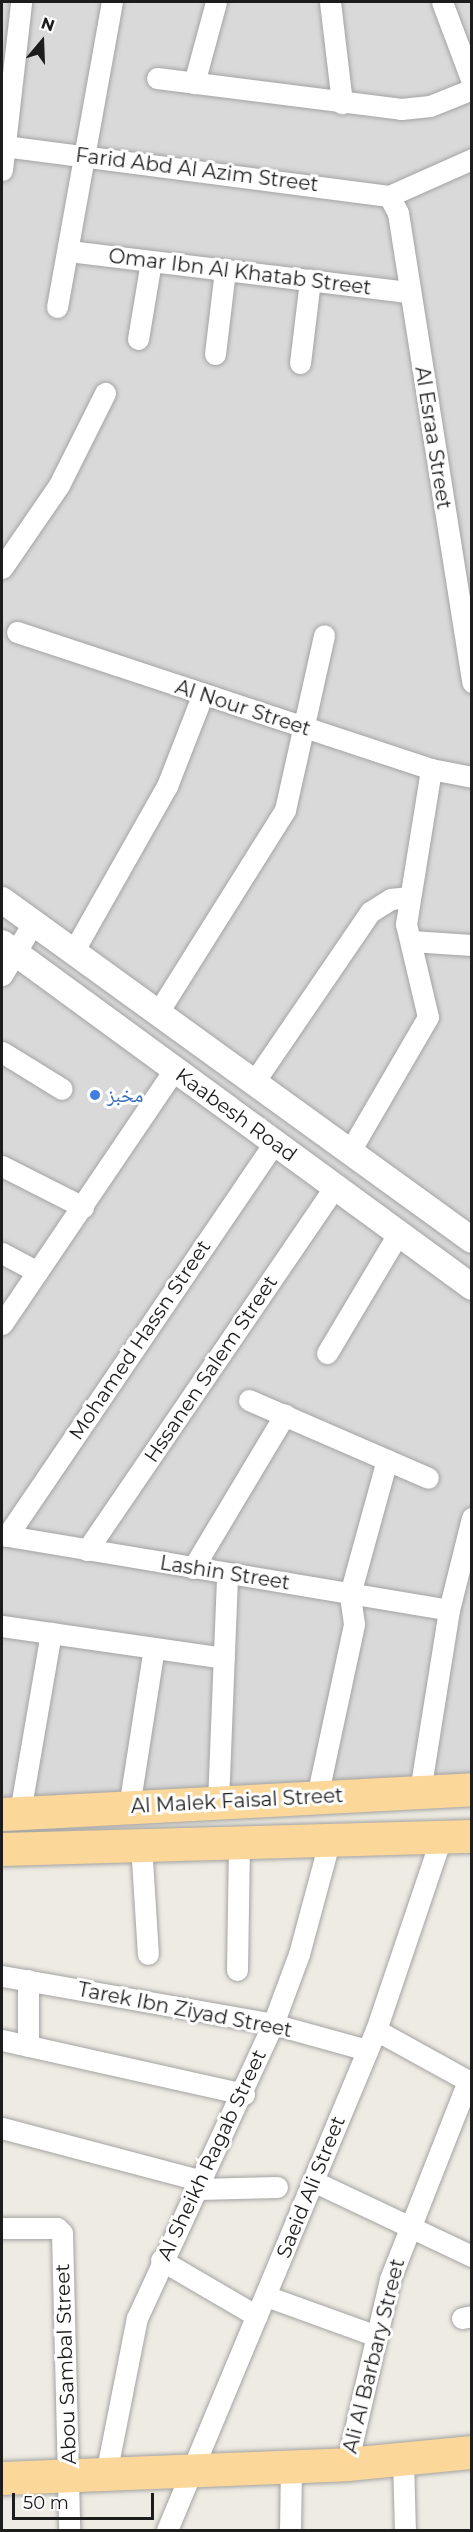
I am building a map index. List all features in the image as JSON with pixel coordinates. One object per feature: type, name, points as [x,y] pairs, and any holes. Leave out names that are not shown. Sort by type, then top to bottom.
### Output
[{"type":"main road","name":"Al Malek Faisal Street","points":[[11,1813],[471,1788]]},
{"type":"main road","name":"Al Malek Faisal Street","points":[[2,1849],[239,1840],[456,1837]]},
{"type":"main road","points":[[2,2478],[347,2464],[471,2452]]},
{"type":"street","points":[[2,170],[21,2]]},
{"type":"street","points":[[57,307],[69,251],[112,2]]},
{"type":"street","points":[[194,83],[216,2]]},
{"type":"street","points":[[330,2],[342,103]]},
{"type":"street","points":[[445,2],[471,82]]},
{"type":"street","points":[[158,78],[342,103],[418,109],[471,89]]},
{"type":"street","name":"Farid Abd Al Azim Street","points":[[4,146],[389,196]]},
{"type":"street","points":[[389,196],[471,159]]},
{"type":"street","name":"Al Esraa Street","points":[[389,196],[398,213],[410,292],[465,593],[471,682]]},
{"type":"street","name":"Omar Ibn Al Khatab Street","points":[[69,251],[410,292]]},
{"type":"street","points":[[138,339],[151,261]]},
{"type":"street","points":[[215,354],[225,270]]},
{"type":"street","points":[[300,363],[310,280]]},
{"type":"street","points":[[2,568],[59,485],[105,393]]},
{"type":"street","name":"Al Nour Street","points":[[17,632],[202,696],[431,769],[471,777]]},
{"type":"street","points":[[157,1014],[278,824],[324,635]]},
{"type":"street","points":[[73,952],[167,786],[202,696]]},
{"type":"street","points":[[350,1151],[428,1017],[411,941],[407,897],[431,769]]},
{"type":"street","points":[[254,1082],[370,912],[391,898],[407,897]]},
{"type":"street","name":"Kaabesh Road","points":[[2,900],[471,1240]]},
{"type":"street","points":[[6,957],[33,923]]},
{"type":"street","points":[[411,941],[471,945]]},
{"type":"street","name":"Kaabesh Road","points":[[6,957],[174,1070],[471,1287]]},
{"type":"street","points":[[2,1052],[62,1089]]},
{"type":"street","points":[[2,1324],[174,1070]]},
{"type":"street","name":"Mohamed Hassn Street","points":[[4,1536],[274,1143]]},
{"type":"street","points":[[2,1166],[83,1207]]},
{"type":"street","name":"Hssanen Salem Street","points":[[87,1551],[335,1187]]},
{"type":"street","points":[[327,1353],[398,1234]]},
{"type":"street","points":[[2,1253],[37,1272]]},
{"type":"street","points":[[249,1400],[428,1478]]},
{"type":"street","points":[[193,1568],[285,1414]]},
{"type":"street","points":[[317,1797],[354,1624],[350,1594],[387,1460]]},
{"type":"street","points":[[420,1791],[449,1610],[471,1518]]},
{"type":"street","name":"Lashin Street","points":[[4,1536],[449,1610]]},
{"type":"street","points":[[218,1802],[227,1573]]},
{"type":"street","points":[[2,1626],[224,1658]]},
{"type":"street","points":[[11,1813],[51,1633]]},
{"type":"street","points":[[129,1807],[154,1648]]},
{"type":"street","name":"Saeid Ali Street","points":[[167,2530],[456,1837]]},
{"type":"street","name":"Al Sheikh Ragab Street","points":[[106,2474],[129,2348],[161,2260],[244,2094],[273,2024],[299,1954],[330,1839]]},
{"type":"street","points":[[237,1970],[239,1840]]},
{"type":"street","points":[[141,1844],[148,1954]]},
{"type":"street","name":"Tarek Ibn Ziyad Street","points":[[2,1976],[273,2024],[367,2050]]},
{"type":"street","points":[[28,1980],[28,2046]]},
{"type":"street","points":[[375,2030],[470,2082]]},
{"type":"street","points":[[2,2040],[244,2094]]},
{"type":"street","name":"Ali Al Barbary Street","points":[[347,2464],[375,2335],[409,2224],[470,2082]]},
{"type":"street","points":[[2,2128],[200,2185],[277,2187]]},
{"type":"street","points":[[313,2181],[409,2224],[471,2256]]},
{"type":"street","name":"Abou Sambal Street","points":[[2,2228],[57,2228],[62,2233],[70,2476],[69,2530]]},
{"type":"street","points":[[161,2260],[257,2316]]},
{"type":"street","points":[[266,2296],[375,2335]]},
{"type":"street","points":[[403,2460],[405,2530]]},
{"type":"street","points":[[290,2530],[291,2467]]},
{"type":"shaded area","points":[[2,2],[471,2],[471,1782],[2,1814]]},
{"type":"place","name":"مخبز","points":[[95,1095]]}]
